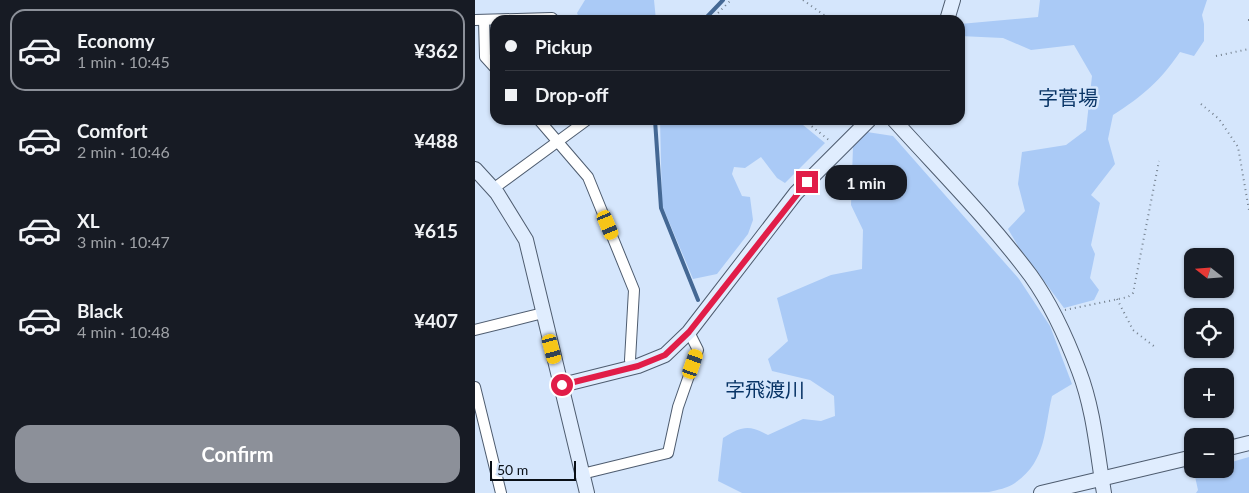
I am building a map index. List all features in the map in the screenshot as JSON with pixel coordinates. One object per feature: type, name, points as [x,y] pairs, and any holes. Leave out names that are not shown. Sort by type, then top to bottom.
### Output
[{"type":"street","points":[[948,15],[953,0]]},
{"type":"street","points":[[479,20],[485,57],[490,62]]},
{"type":"street","points":[[544,125],[588,177],[634,290],[630,360],[633,368]]},
{"type":"street","points":[[493,189],[580,125]]},
{"type":"street","points":[[562,385],[633,368],[665,355],[689,332],[796,193],[864,125]]},
{"type":"street","points":[[898,125],[1026,270],[1065,336],[1082,380],[1092,415],[1104,493]]},
{"type":"street","points":[[475,169],[493,189],[527,240],[587,493]]},
{"type":"street","points":[[475,330],[543,313]]},
{"type":"street","points":[[582,474],[668,453],[678,407],[698,350],[689,332]]},
{"type":"street","points":[[475,386],[501,493]]},
{"type":"street","points":[[1234,447],[1249,443]]},
{"type":"street","points":[[1041,493],[1184,459]]},
{"type":"path","points":[[716,15],[731,0]]},
{"type":"path","points":[[803,0],[824,15]]},
{"type":"path","points":[[1216,56],[1249,49]]},
{"type":"path","points":[[1201,104],[1219,119],[1238,148],[1249,210]]},
{"type":"path","points":[[810,125],[839,148]]},
{"type":"path","points":[[1053,315],[1062,310],[1131,296],[1134,291],[1159,161]]},
{"type":"path","points":[[1117,299],[1133,330],[1155,346]]},
{"type":"shaded area","points":[[585,0],[654,0],[656,15],[578,15],[577,13]]},
{"type":"shaded area","points":[[1040,0],[1207,0],[1202,15],[1204,41],[1194,56],[1180,52],[1150,87],[1113,115],[1108,139],[1115,164],[1091,195],[1100,203],[1091,245],[1095,254],[1090,278],[1099,290],[1094,300],[1064,308],[1018,246],[1008,229],[1025,211],[1018,184],[1022,152],[1066,145],[1086,130],[1092,76],[1074,45],[1031,50],[1003,38],[965,36],[965,24],[1038,17]]},
{"type":"shaded area","points":[[660,125],[803,125],[825,143],[785,183],[777,178],[761,157],[745,168],[734,167],[732,174],[742,196],[750,197],[753,220],[748,234],[717,274],[693,279],[662,205]]},
{"type":"shaded area","points":[[867,132],[893,136],[1019,279],[1050,326],[1072,384],[1052,396],[1043,444],[1033,465],[1015,483],[1006,488],[989,492],[742,493],[718,481],[723,438],[735,431],[750,428],[768,435],[803,419],[821,421],[835,416],[834,396],[810,380],[772,371],[768,359],[788,341],[777,298],[831,275],[862,269],[863,230],[851,205],[853,147]]},
{"type":"shaded area","points":[[1249,457],[1249,493],[1196,493],[1198,490],[1195,478],[1234,478],[1234,461]]},
{"type":"waterway","points":[[709,15],[723,0]]},
{"type":"waterway","points":[[655,125],[661,208],[698,300]]},
{"type":"district","name":"字菅場","points":[[1068,98]]},
{"type":"district","name":"字飛渡川","points":[[765,390]]},
{"type":"route","points":[[562,385],[638,366],[665,355],[689,332],[796,193],[807,182]]}]
